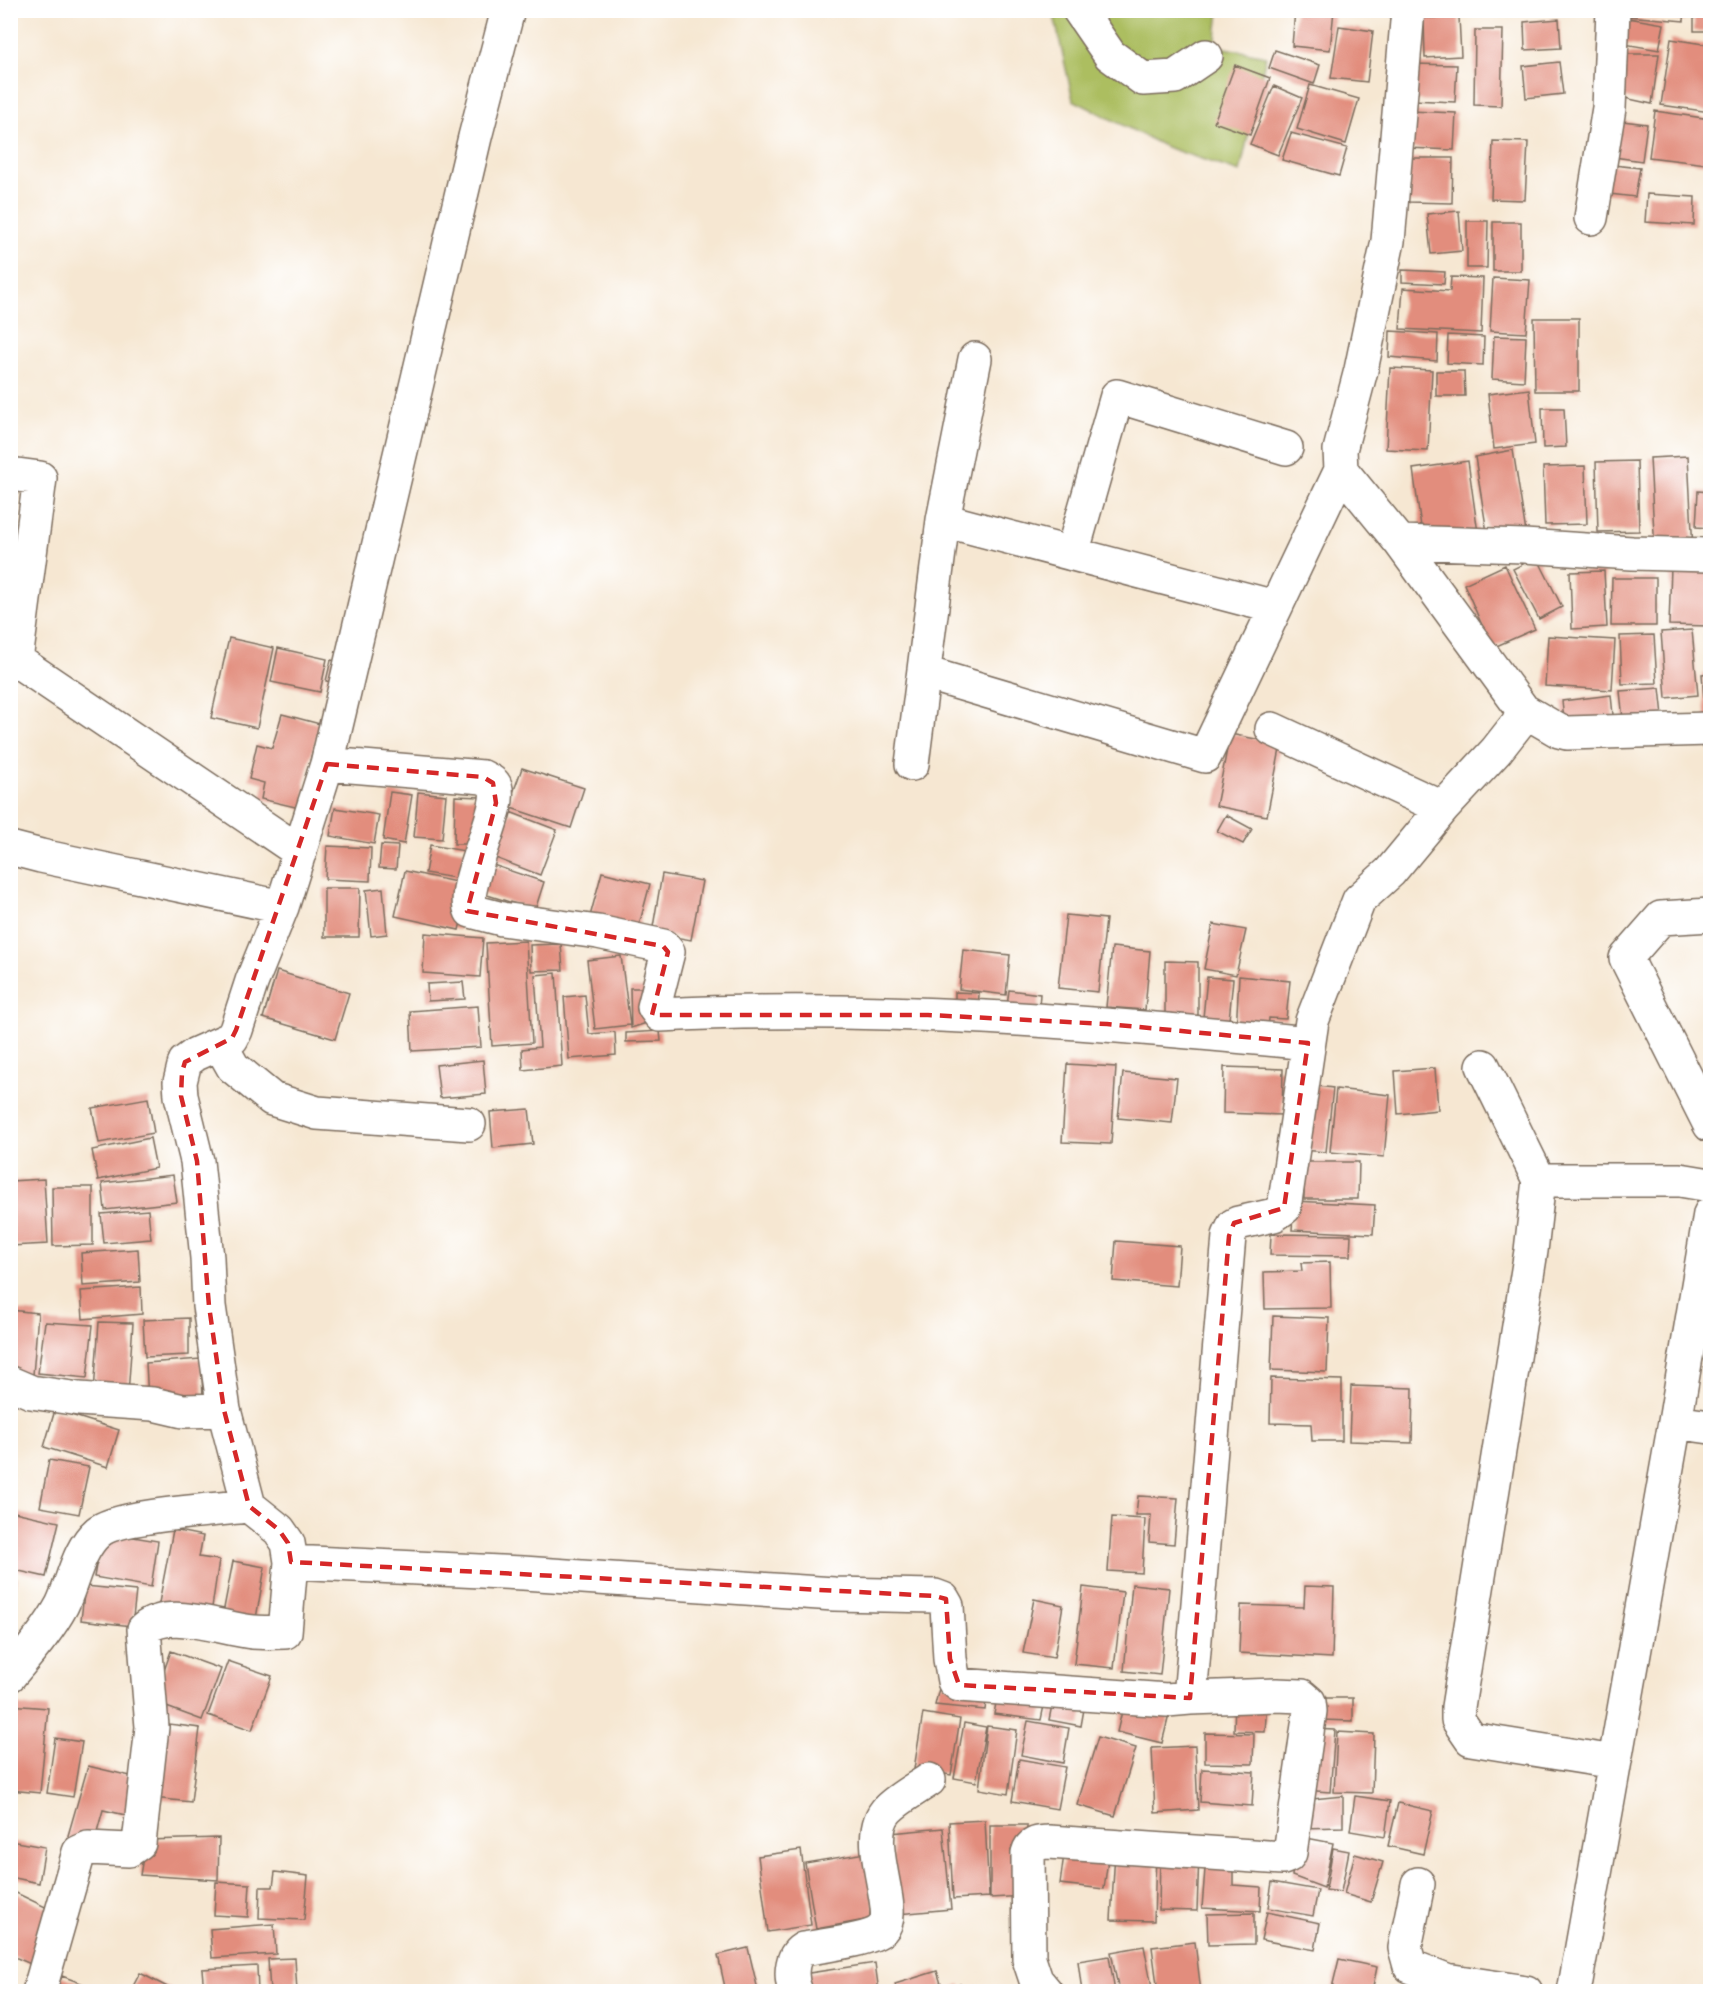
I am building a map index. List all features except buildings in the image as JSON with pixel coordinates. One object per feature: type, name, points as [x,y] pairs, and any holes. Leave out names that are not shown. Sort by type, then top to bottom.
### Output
[{"type":"street","points":[[39,1992],[79,1852],[88,1848],[129,1850],[139,1843],[152,1727],[144,1629],[155,1623],[171,1619],[252,1632],[285,1632],[291,1562],[288,1543],[279,1530],[249,1506],[225,1410],[209,1306],[198,1161],[183,1108],[180,1082],[185,1062],[196,1054],[232,1038],[236,1030],[252,981],[282,906],[327,764],[475,137],[508,10]]},
{"type":"street","points":[[1079,10],[1110,55],[1143,79],[1175,77],[1206,56]]},
{"type":"street","points":[[925,673],[1205,756],[1341,470],[1340,450],[1361,370],[1388,241],[1408,10]]},
{"type":"street","points":[[1591,218],[1609,108],[1613,10]]},
{"type":"street","points":[[912,764],[943,520],[975,359]]},
{"type":"street","points":[[1072,554],[1117,396],[1286,448]]},
{"type":"street","points":[[1341,470],[1400,542],[1523,710],[1558,731],[1567,733],[1710,729]]},
{"type":"street","points":[[10,474],[40,478],[13,658],[300,852]]},
{"type":"street","points":[[943,520],[1275,608]]},
{"type":"street","points":[[1400,542],[1524,546],[1632,554],[1710,555]]},
{"type":"street","points":[[1190,1698],[1229,1236],[1234,1225],[1238,1223],[1274,1215],[1284,1209],[1312,1021],[1359,900],[1390,872],[1443,808],[1496,751],[1518,723],[1523,710]]},
{"type":"street","points":[[1272,729],[1443,808]]},
{"type":"street","points":[[327,764],[483,777],[493,783],[496,792],[495,804],[475,868],[468,904],[471,911],[502,919],[598,932],[663,946],[668,952],[654,1007],[660,1015],[706,1012],[928,1015],[1107,1024],[1308,1043]]},
{"type":"street","points":[[10,848],[282,906]]},
{"type":"street","points":[[1710,915],[1661,918],[1626,958],[1710,1125]]},
{"type":"street","points":[[222,1044],[234,1067],[272,1099],[317,1113],[469,1124]]},
{"type":"street","points":[[1483,1066],[1539,1180],[1531,1251],[1458,1707],[1458,1720],[1471,1739],[1614,1762]]},
{"type":"street","points":[[1539,1180],[1680,1180],[1710,1185]]},
{"type":"street","points":[[1574,1992],[1710,1214]]},
{"type":"street","points":[[10,1383],[31,1392],[153,1404],[183,1411],[225,1410]]},
{"type":"street","points":[[1675,1422],[1710,1427]]},
{"type":"street","points":[[10,1675],[48,1629],[62,1604],[89,1542],[99,1531],[121,1521],[249,1506]]},
{"type":"street","points":[[291,1562],[523,1573],[834,1594],[935,1596],[943,1599],[947,1606],[950,1659],[954,1681],[959,1685],[1167,1700],[1302,1696],[1309,1702],[1310,1711],[1288,1856],[1049,1842],[1031,1846],[1028,1853],[1029,1959],[1036,1980],[1046,1992]]},
{"type":"street","points":[[796,1992],[793,1984],[794,1959],[798,1952],[803,1949],[868,1937],[882,1929],[888,1916],[878,1850],[878,1832],[886,1810],[929,1780]]},
{"type":"street","points":[[1418,1884],[1405,1948],[1410,1966],[1446,1980],[1519,1991]]},
{"type":"highlighted area","points":[[327,764],[483,777],[493,783],[496,803],[467,911],[663,946],[668,952],[652,1015],[928,1015],[1107,1024],[1308,1043],[1284,1208],[1234,1223],[1229,1236],[1190,1698],[959,1685],[950,1659],[946,1599],[935,1596],[291,1562],[288,1543],[279,1530],[249,1506],[224,1410],[209,1306],[197,1161],[181,1096],[182,1072],[185,1062],[232,1038],[236,1030]]},
{"type":"green space","points":[[1053,11],[1219,11],[1215,46],[1266,56],[1240,172],[1166,147],[1073,100]]}]
